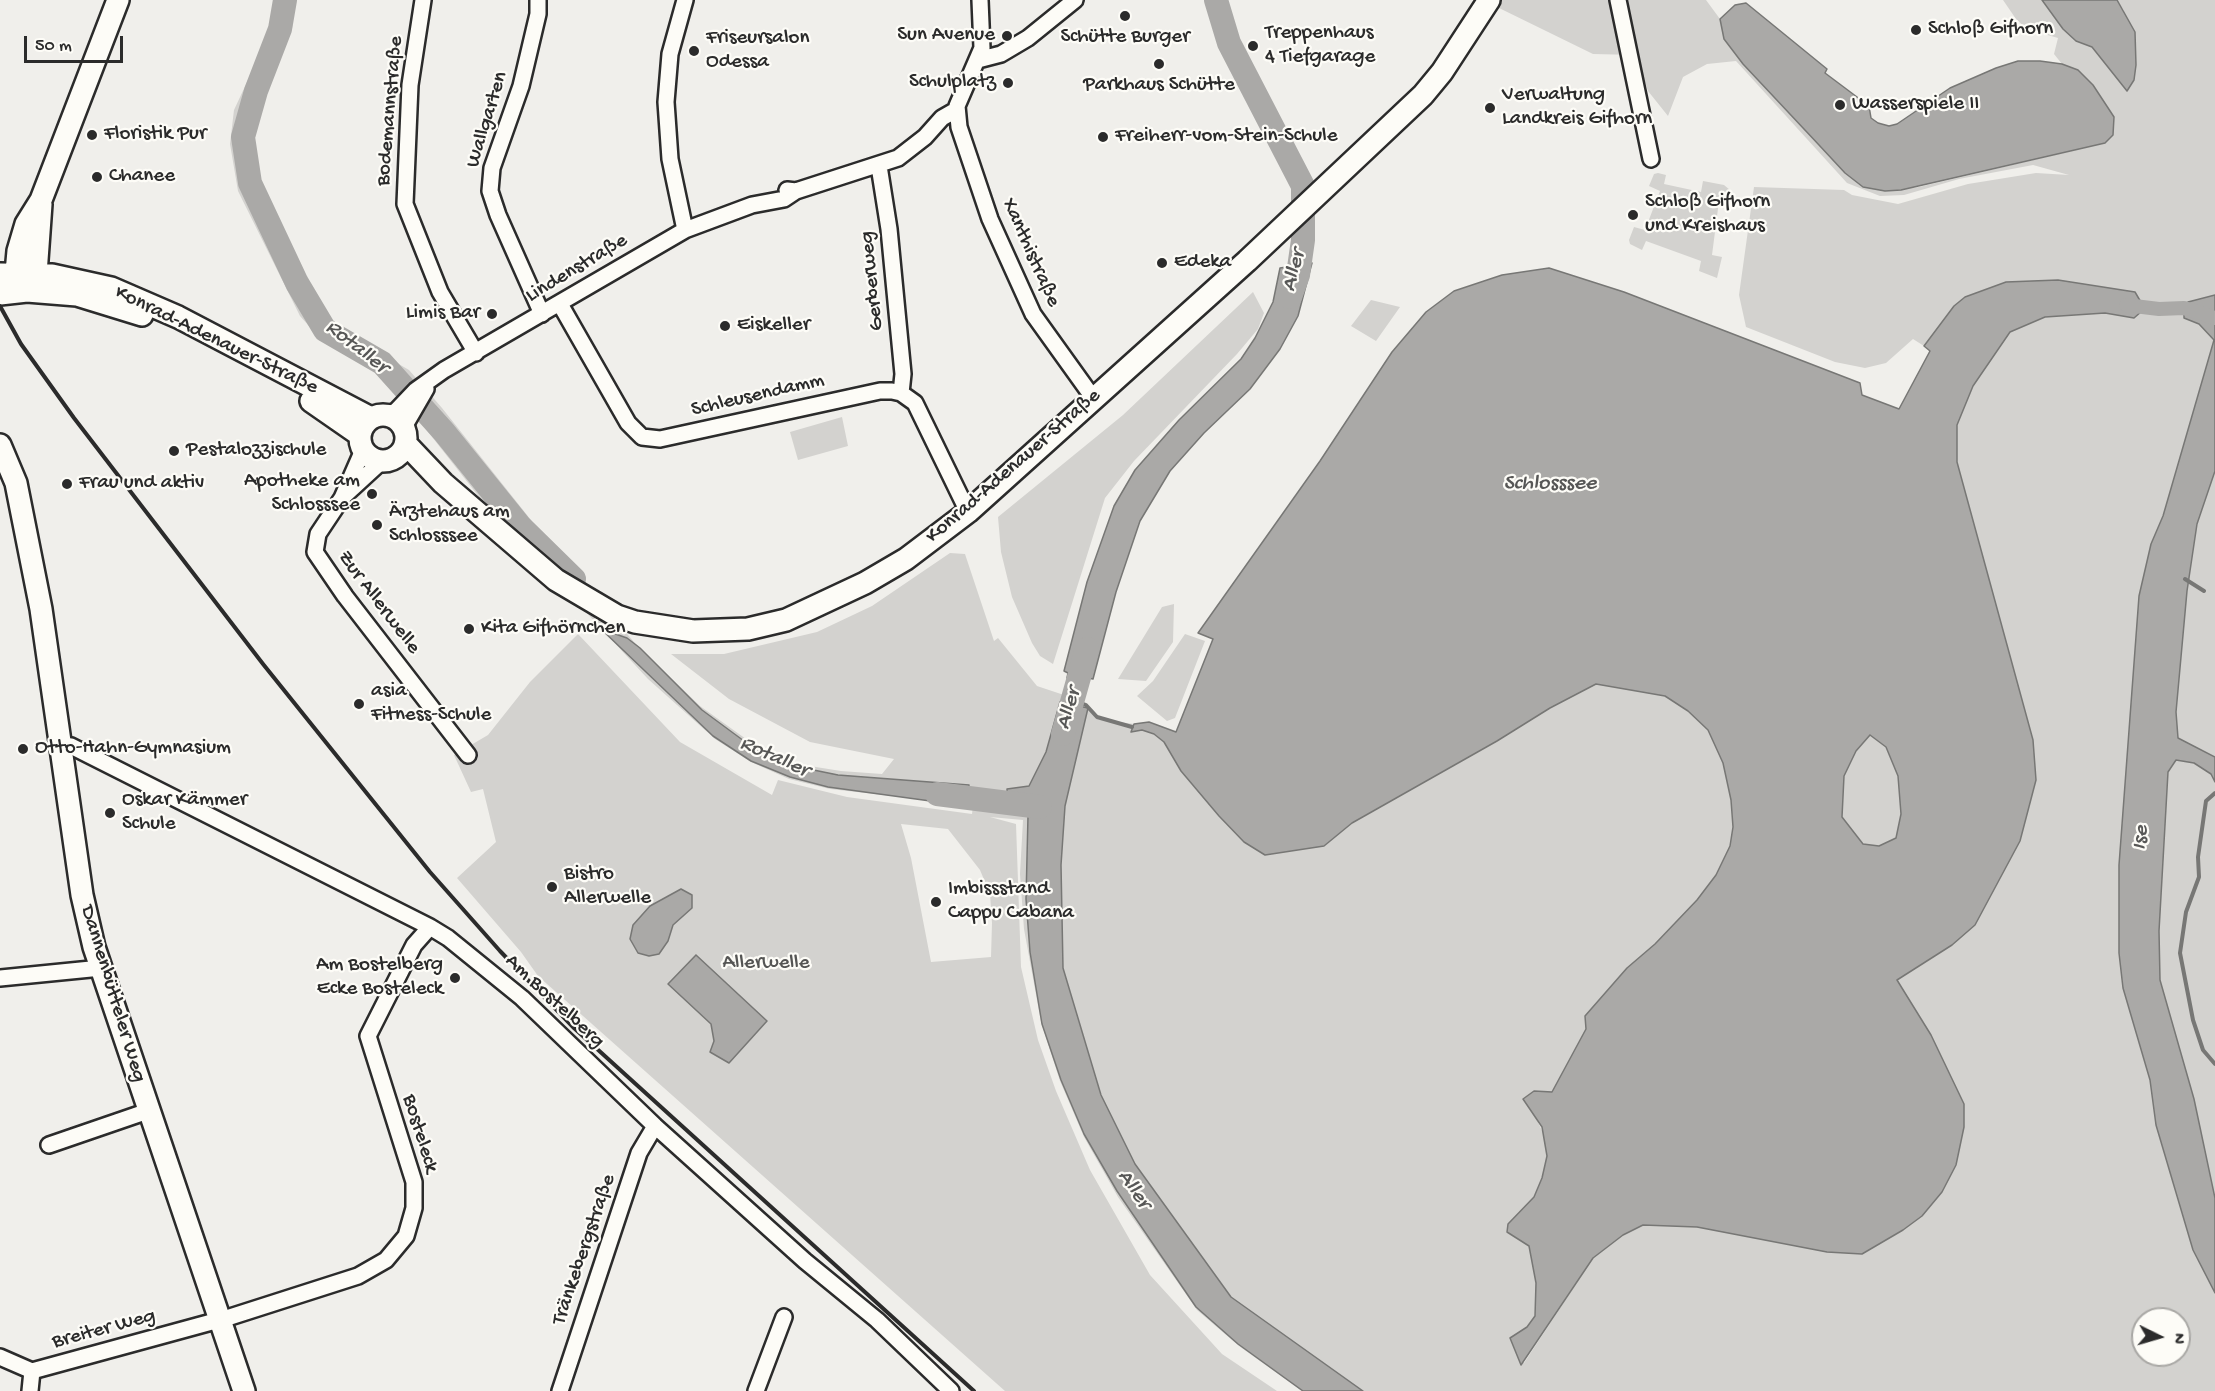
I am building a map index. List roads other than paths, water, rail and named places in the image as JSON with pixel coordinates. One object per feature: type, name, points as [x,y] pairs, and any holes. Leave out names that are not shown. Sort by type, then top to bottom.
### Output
[{"type":"street","points":[[0,294],[20,278],[18,251],[26,224],[41,200],[118,0]]},
{"type":"street","name":"Bodemannstraße","points":[[423,0],[410,85],[405,204],[440,292],[476,353]]},
{"type":"street","name":"Wallgarten","points":[[538,0],[538,14],[521,86],[492,168],[490,191],[498,215],[543,314]]},
{"type":"street","points":[[685,0],[670,54],[666,102],[670,159],[685,230]]},
{"type":"street","points":[[956,110],[960,94],[978,60],[983,36],[980,0]]},
{"type":"street","points":[[978,60],[1001,54],[1028,38],[1075,0]]},
{"type":"street","name":"Konrad-Adenauer-Straße","points":[[20,278],[92,283],[132,296],[338,400],[394,425],[443,483],[556,580],[586,600],[635,622],[669,629],[721,632],[748,629],[786,620],[828,603],[906,559],[968,512],[1297,214],[1423,95],[1442,72],[1489,0]]},
{"type":"street","points":[[1618,0],[1652,159]]},
{"type":"street","name":"Lindenstraße","points":[[394,425],[430,381],[685,230],[752,205],[772,193],[796,191],[898,158],[925,136],[942,118],[956,110]]},
{"type":"street","name":"Xanthistraße","points":[[956,110],[963,140],[990,219],[1033,314],[1094,399]]},
{"type":"street","name":"Gerberweg","points":[[879,165],[889,229],[903,374],[901,393]]},
{"type":"street","name":"Konrad-Adenauer-Straße","points":[[20,278],[63,293],[102,301],[172,327],[293,390],[394,425]]},
{"type":"street","name":"Schleusendamm","points":[[561,304],[628,423],[635,433],[649,439],[676,436],[880,391],[901,393]]},
{"type":"street","points":[[901,393],[915,403],[968,512]]},
{"type":"street","name":"Zur Allerwelle","points":[[394,425],[318,534],[315,544],[319,560],[468,755]]},
{"type":"street","name":"Dannenbütteler Weg","points":[[0,445],[16,483],[41,609],[82,895],[101,968],[244,1391]]},
{"type":"street","name":"Am Bostelberg","points":[[61,744],[71,746],[430,927],[462,948],[522,998],[655,1126],[805,1261],[877,1320],[951,1391]]},
{"type":"street","name":"Bosteleck","points":[[220,1320],[358,1276],[386,1260],[406,1236],[414,1208],[414,1182],[368,1036],[414,945],[430,927]]},
{"type":"street","points":[[0,978],[101,968]]},
{"type":"street","points":[[49,1145],[148,1111]]},
{"type":"street","name":"Tränkebergstraße","points":[[560,1391],[639,1153],[655,1126]]},
{"type":"street","points":[[756,1391],[784,1317]]},
{"type":"street","name":"Breiter Weg","points":[[0,1357],[32,1371],[220,1320]]},
{"type":"street","points":[[30,1391],[32,1371]]},
{"type":"water","points":[[2042,0],[2117,0],[2135,32],[2134,80],[2127,91],[2092,47],[2076,41],[2063,29]]},
{"type":"water","points":[[1746,3],[1827,69],[1825,73],[1869,106],[1871,118],[1878,123],[1889,126],[1897,124],[1950,88],[1996,68],[2018,61],[2040,61],[2062,64],[2078,70],[2093,85],[2114,117],[2113,135],[2105,143],[1901,190],[1885,191],[1863,187],[1845,173],[1743,64],[1724,39],[1720,19],[1735,5]]},
{"type":"water","points":[[1312,263],[1298,316],[1280,349],[1250,389],[1204,433],[1170,471],[1140,521],[1116,592],[1093,679],[1088,678],[1086,683],[1067,678],[1068,673],[1064,671],[1087,582],[1114,506],[1135,470],[1179,420],[1241,359],[1255,338],[1273,302],[1280,268]]},
{"type":"water","name":"Schlosssee","points":[[1549,268],[1624,292],[1860,383],[1862,395],[1899,409],[1930,351],[1924,346],[1954,306],[1965,297],[2006,282],[2058,280],[2135,292],[2142,304],[2142,311],[2134,318],[2105,313],[2045,317],[2010,332],[1973,386],[1957,425],[1957,462],[2033,740],[2036,780],[2020,841],[1975,925],[1952,945],[1897,980],[1931,1035],[1964,1104],[1964,1127],[1956,1165],[1942,1192],[1922,1216],[1862,1254],[1827,1252],[1697,1227],[1643,1225],[1623,1235],[1593,1258],[1521,1365],[1510,1338],[1527,1327],[1535,1316],[1536,1283],[1529,1246],[1507,1232],[1508,1224],[1534,1197],[1542,1178],[1547,1156],[1542,1127],[1523,1099],[1534,1091],[1552,1092],[1586,1029],[1585,1016],[1627,968],[1655,944],[1697,900],[1716,875],[1730,846],[1733,827],[1731,800],[1723,763],[1708,730],[1688,711],[1665,696],[1596,684],[1550,708],[1497,741],[1352,823],[1324,846],[1265,855],[1244,842],[1219,816],[1181,771],[1164,742],[1154,734],[1142,730],[1131,732],[1134,724],[1149,722],[1176,732],[1213,639],[1198,633],[1320,461],[1392,352],[1426,312],[1454,291],[1502,275]],"holes":[[[1870,735],[1886,747],[1898,776],[1901,814],[1896,838],[1879,846],[1863,844],[1842,817],[1844,776],[1856,751]]]},
{"type":"water","name":"Ise","points":[[2215,295],[2215,471],[2197,524],[2187,591],[2176,712],[2178,738],[2215,757],[2215,782],[2211,774],[2194,763],[2176,760],[2168,772],[2159,931],[2160,980],[2194,1099],[2215,1198],[2215,1293],[2193,1250],[2156,1125],[2150,1080],[2123,988],[2119,953],[2119,865],[2139,596],[2151,544],[2163,516],[2214,340],[2199,324],[2184,318],[2184,308],[2188,302]]},
{"type":"water","points":[[601,629],[627,638],[640,648],[702,710],[744,741],[794,766],[838,775],[969,785],[967,806],[828,787],[790,777],[751,761],[713,736]]},
{"type":"water","points":[[1060,702],[1088,708],[1065,806],[1061,865],[1063,968],[1101,1095],[1135,1164],[1231,1297],[1363,1391],[1303,1391],[1238,1344],[1196,1307],[1117,1191],[1084,1134],[1061,1080],[1042,1024],[1030,952],[1026,899],[1028,816],[1008,810],[1007,789],[1029,786],[1046,752]]},
{"type":"water","points":[[681,889],[692,895],[692,908],[673,925],[668,941],[659,954],[649,956],[638,953],[630,939],[633,925],[650,906]]},
{"type":"water","points":[[696,955],[767,1021],[729,1063],[710,1052],[714,1041],[711,1024],[668,984]]},
{"type":"waterway","name":"Rotaller","points":[[285,0],[280,29],[256,91],[243,137],[250,183],[297,283],[325,330],[382,363],[444,432],[520,526],[574,579]]},
{"type":"waterway","name":"Aller","points":[[1216,0],[1229,43],[1303,186],[1303,240],[1298,275],[1290,297]]},
{"type":"waterway","points":[[2126,305],[2159,309],[2184,308],[2215,318]]},
{"type":"waterway","points":[[2185,579],[2204,591]]},
{"type":"waterway","name":"Aller","points":[[1063,734],[1087,649]]},
{"type":"waterway","points":[[1073,700],[1086,705],[1097,717],[1132,727]]},
{"type":"waterway","points":[[2215,793],[2206,801],[2198,857],[2199,877],[2186,912],[2180,953],[2193,1020],[2203,1050],[2215,1064]]},
{"type":"waterway","name":"Rotaller","points":[[937,794],[1040,807]]},
{"type":"railway","points":[[0,306],[21,344],[74,418],[263,664],[430,872],[500,951],[574,1028],[974,1391]]},
{"type":"place","name":"Schütte Burger","points":[[1125,16]]},
{"type":"place","name":"Schloß Gifhorn","points":[[1916,30]]},
{"type":"place","name":"Sun Avenue","points":[[1007,36]]},
{"type":"place","name":"Treppenhaus 4 Tiefgarage","points":[[1253,46]]},
{"type":"place","name":"Friseursalon Odessa","points":[[694,51]]},
{"type":"place","name":"Parkhaus Schütte","points":[[1159,64]]},
{"type":"place","name":"Schulplatz","points":[[1008,83]]},
{"type":"place","name":"Wasserspiele II","points":[[1840,105]]},
{"type":"place","name":"Verwaltung Landkreis Gifhorn","points":[[1490,108]]},
{"type":"place","name":"Floristik Pur","points":[[92,135]]},
{"type":"place","name":"Freiherr-vom-Stein-Schule","points":[[1103,137]]},
{"type":"place","name":"Chanee","points":[[97,177]]},
{"type":"place","name":"Schloß Gifhorn und Kreishaus","points":[[1633,215]]},
{"type":"place","name":"Edeka","points":[[1162,263]]},
{"type":"place","name":"Limis Bar","points":[[492,314]]},
{"type":"place","name":"Eiskeller","points":[[725,326]]},
{"type":"place","name":"Pestalozzischule","points":[[174,451]]},
{"type":"place","name":"Frau und aktiv","points":[[67,484]]},
{"type":"place","name":"Apotheke am Schlosssee","points":[[372,494]]},
{"type":"place","name":"Ärztehaus am Schlosssee","points":[[377,525]]},
{"type":"place","name":"Kita Gifhörnchen","points":[[469,629]]},
{"type":"place","name":"asia Fitness-Schule","points":[[359,704]]},
{"type":"place","name":"Otto-Hahn-Gymnasium","points":[[23,749]]},
{"type":"place","name":"Oskar Kämmer Schule","points":[[110,813]]},
{"type":"place","name":"Bistro Allerwelle","points":[[552,887]]},
{"type":"place","name":"Imbissstand Cappu Cabana","points":[[936,902]]},
{"type":"place","name":"Am Bostelberg Ecke Bosteleck","points":[[455,978]]},
{"type":"park label","name":"Allerwelle","points":[[766,964]]}]
